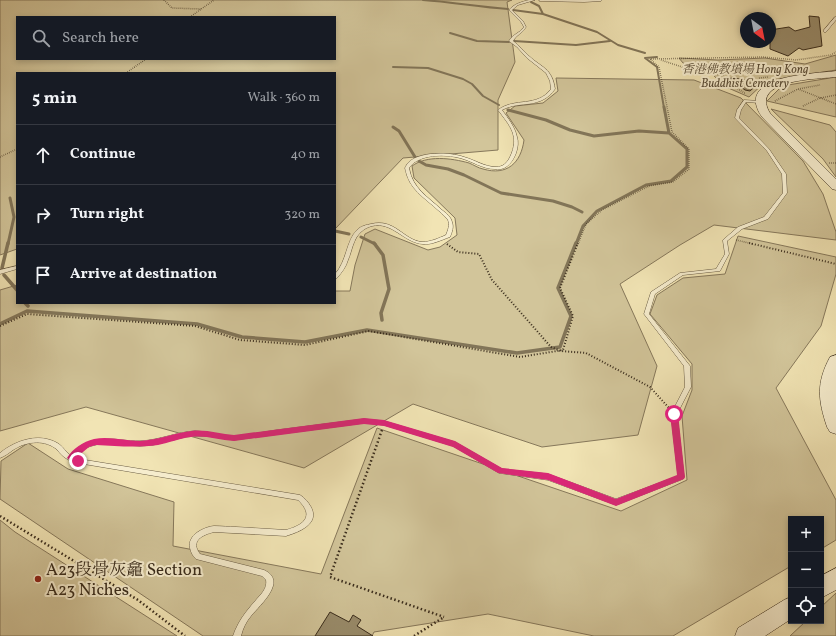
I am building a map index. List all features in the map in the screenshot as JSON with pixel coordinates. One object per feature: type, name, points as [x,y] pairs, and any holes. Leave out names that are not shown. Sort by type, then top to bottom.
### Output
[{"type":"street","points":[[836,74],[774,84],[761,96],[760,102],[766,115],[836,186]]},
{"type":"street","points":[[836,361],[829,375],[827,397],[836,427]]},
{"type":"street","points":[[824,586],[836,578]]},
{"type":"street","points":[[746,636],[788,609]]},
{"type":"lane","points":[[336,276],[347,261],[355,235],[366,226],[376,224],[387,226],[396,229],[413,241],[423,244],[436,243],[448,236],[451,227],[450,220],[416,188],[408,178],[407,166],[415,159],[439,155],[459,156],[495,168],[505,166],[509,162],[515,150],[517,141],[515,132],[500,110],[511,104],[536,101],[544,98],[553,89],[552,81],[547,72],[528,58],[511,41],[525,27],[510,10],[511,8],[526,1],[534,0]]},
{"type":"lane","points":[[540,0],[601,0]]},
{"type":"lane","points":[[824,31],[836,18]]},
{"type":"lane","points":[[71,458],[78,450],[86,445],[96,442],[141,444],[158,442],[191,434],[206,433],[220,437],[234,438],[364,421],[384,423],[455,444],[501,471],[548,477],[616,502],[681,477],[674,414],[688,387],[687,366],[646,314],[653,293],[682,274],[718,270],[727,254],[726,241],[740,228],[766,218],[785,193],[784,174],[768,150],[737,118],[739,110],[745,101],[760,102]]},
{"type":"lane","points":[[0,272],[16,267]]},
{"type":"lane","points":[[0,456],[7,450],[20,443],[35,440],[48,441],[58,446],[66,455],[78,461],[300,498],[308,504],[311,513],[307,523],[297,530],[286,533],[214,529],[206,530],[194,539],[192,546],[193,552],[198,557],[264,573],[269,577],[270,583],[268,590],[243,620],[237,636]]},
{"type":"path","points":[[164,0],[172,8],[201,9]]},
{"type":"path","points":[[191,16],[214,0]]},
{"type":"path","points":[[561,351],[563,350],[573,316],[560,288],[586,224],[602,210],[649,186],[673,182],[689,169],[689,149],[672,132],[659,67],[650,59],[725,59],[763,57],[796,60],[831,55],[836,52]]},
{"type":"path","points":[[660,59],[684,68],[724,76],[730,84],[747,95]]},
{"type":"path","points":[[127,72],[145,60]]},
{"type":"path","points":[[759,78],[771,77]]},
{"type":"path","points":[[775,101],[798,89],[821,85]]},
{"type":"path","points":[[794,87],[836,104]]},
{"type":"path","points":[[803,106],[820,98],[836,95]]},
{"type":"path","points":[[0,157],[16,149]]},
{"type":"path","points":[[728,239],[836,264]]},
{"type":"path","points":[[441,240],[458,252],[479,254],[492,280],[551,347],[561,351]]},
{"type":"path","points":[[0,326],[26,314],[195,326],[240,340],[305,345],[369,332],[520,356],[561,351],[586,353],[650,386],[674,414]]},
{"type":"path","points":[[384,423],[330,577],[444,617],[414,636]]},
{"type":"path","points":[[0,516],[138,600],[185,636]]},
{"type":"green space","points":[[0,0],[512,0],[507,2],[515,62],[498,100],[498,150],[403,158],[336,228],[336,72],[16,72],[16,249],[0,255]]},
{"type":"green space","name":"香港佛教墳場 Hong Kong Buddhist Cemetery","points":[[836,55],[836,70],[766,81],[749,97],[726,87],[713,75],[683,63],[679,58],[718,60],[765,58],[805,64]]},
{"type":"green space","name":"香港佛教墳場 Hong Kong Buddhist Cemetery","points":[[836,77],[836,117],[767,101],[782,86]]},
{"type":"green space","points":[[556,78],[694,80],[741,98],[803,161],[823,194],[836,232],[836,240],[714,225],[620,284],[657,366],[638,435],[542,447],[413,404],[304,468],[86,407],[0,431],[0,290],[16,285],[16,304],[336,304],[336,291],[350,291],[355,265],[365,234],[375,229],[428,250],[440,247],[457,235],[455,218],[414,178],[412,166],[425,160],[439,158],[462,161],[481,169],[492,171],[506,169],[516,161],[520,155],[524,140],[506,113],[515,106],[543,103],[558,91]]},
{"type":"green space","points":[[771,109],[830,125],[836,132],[836,177],[823,159]]},
{"type":"green space","points":[[738,236],[836,257],[836,274],[821,326],[776,388],[836,500],[836,540],[824,547],[824,516],[788,516],[788,568],[673,636],[594,636],[488,614],[374,632],[372,636],[203,636],[0,499],[1,461],[28,443],[68,469],[174,502],[173,546],[321,574],[377,428],[621,511],[687,480],[682,416],[692,390],[692,364],[650,314],[657,295],[683,278],[725,274]]},
{"type":"green space","points":[[0,520],[15,532],[177,636],[0,636]]},
{"type":"green space","points":[[836,593],[836,636],[790,636],[803,624],[824,624],[824,604]]},
{"type":"building","points":[[809,16],[819,17],[822,46],[803,50],[799,48],[788,56],[770,49],[776,48],[776,29],[789,27],[795,31],[810,27]]},
{"type":"building","points":[[729,78],[761,81],[750,91],[745,90]]},
{"type":"building","points":[[330,612],[349,622],[353,615],[361,620],[357,626],[373,636],[315,636]]},
{"type":"waterway","points":[[423,0],[508,9]]},
{"type":"waterway","points":[[531,2],[539,6],[543,14]]},
{"type":"waterway","points":[[513,10],[543,14]]},
{"type":"waterway","points":[[543,14],[597,32],[618,45],[645,53]]},
{"type":"waterway","points":[[450,33],[477,41],[509,42]]},
{"type":"waterway","points":[[514,41],[576,45],[610,41]]},
{"type":"waterway","points":[[657,57],[645,58],[657,67],[664,108]]},
{"type":"waterway","points":[[393,67],[428,68],[463,79],[472,84],[483,96],[499,105]]},
{"type":"waterway","points":[[664,107],[669,133]]},
{"type":"waterway","points":[[508,110],[546,120],[570,130],[594,136],[639,131],[669,133]]},
{"type":"waterway","points":[[393,127],[399,131],[415,157]]},
{"type":"waterway","points":[[576,244],[583,226],[597,211],[646,185],[671,181],[687,167],[687,149],[669,133]]},
{"type":"waterway","points":[[419,161],[426,165],[448,169],[464,175],[501,193],[553,201],[582,212]]},
{"type":"waterway","points":[[8,244],[14,217],[10,198]]},
{"type":"waterway","points":[[336,231],[349,234]]},
{"type":"waterway","points":[[361,237],[375,244]]},
{"type":"waterway","points":[[2,268],[8,243]]},
{"type":"waterway","points":[[0,324],[27,311],[197,324],[242,337],[305,342],[367,330],[517,353],[560,347],[571,316],[558,288],[576,243]]},
{"type":"waterway","points":[[375,244],[383,255],[389,289],[381,313],[382,320]]},
{"type":"waterway","points":[[4,275],[16,289]]},
{"type":"place","name":"A23段骨灰龕 Section A23 Niches","points":[[38,579]]},
{"type":"route","points":[[78,461],[71,458],[78,450],[86,445],[96,442],[141,444],[158,442],[191,434],[206,433],[220,437],[234,438],[364,421],[384,423],[455,444],[501,471],[548,477],[616,502],[681,477],[674,414]]}]
